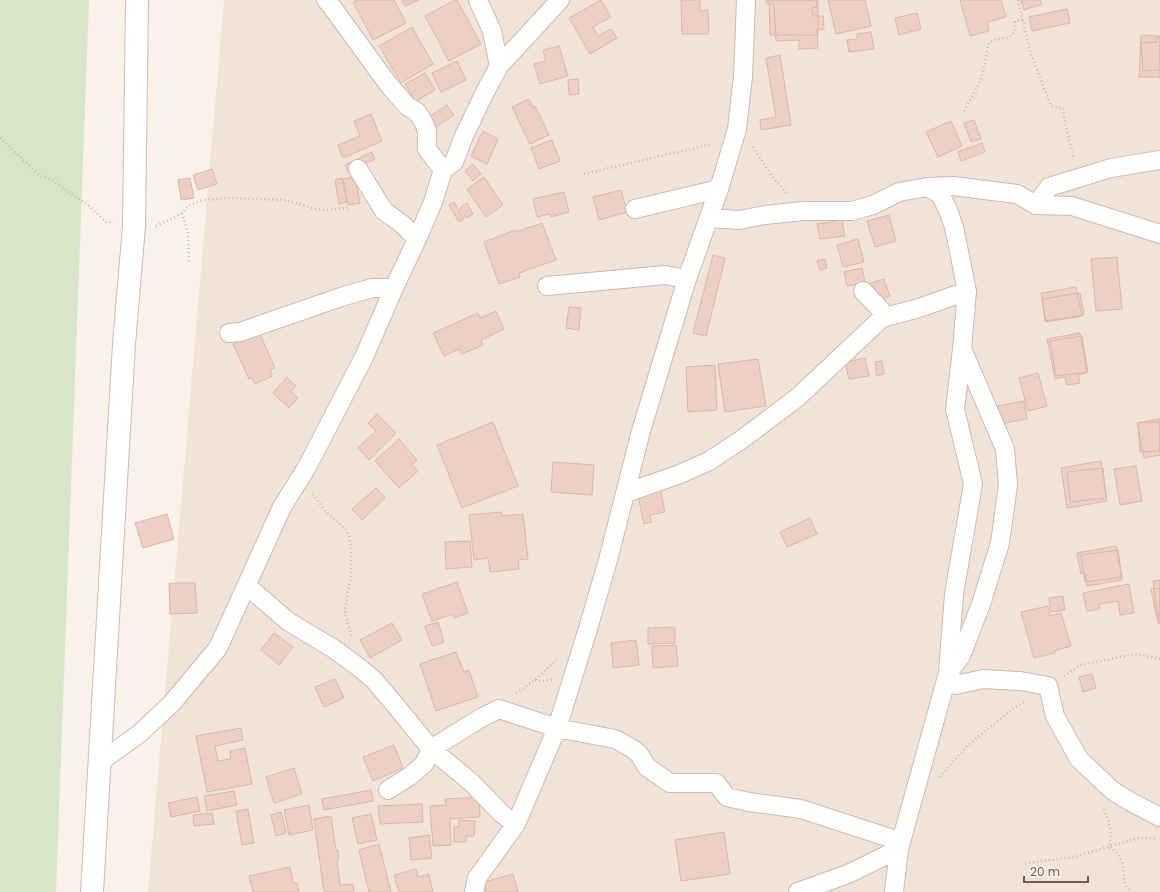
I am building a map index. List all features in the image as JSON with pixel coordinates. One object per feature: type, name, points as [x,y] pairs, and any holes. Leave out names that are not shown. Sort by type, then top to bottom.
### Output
[{"type":"street","points":[[92,892],[124,344],[134,226],[137,0]]},
{"type":"street","points":[[326,0],[388,84],[407,106],[417,112],[427,131],[427,149],[443,170]]},
{"type":"street","points":[[478,0],[492,31],[499,66]]},
{"type":"street","points":[[100,762],[139,734],[172,703],[218,648],[282,507],[307,468],[364,357],[417,239],[443,170],[454,162],[464,136],[499,66],[560,0]]},
{"type":"street","points":[[474,892],[477,878],[516,824],[557,728],[591,618],[626,493],[641,431],[687,279],[719,189],[735,136],[743,70],[746,0]]},
{"type":"street","points":[[1036,205],[1049,187],[1111,168],[1160,160]]},
{"type":"street","points":[[358,169],[384,211],[402,224],[417,239]]},
{"type":"street","points":[[709,218],[739,220],[765,215],[803,211],[852,211],[873,205],[899,192],[926,187],[953,186],[1017,194],[1036,205],[1072,206],[1160,234]]},
{"type":"street","points":[[894,892],[899,849],[948,673],[954,594],[973,484],[955,409],[967,292],[954,227],[948,210],[940,194],[926,187]]},
{"type":"street","points":[[634,209],[719,189]]},
{"type":"street","points":[[547,286],[665,275],[687,279]]},
{"type":"street","points":[[229,333],[240,332],[309,307],[372,288],[394,288]]},
{"type":"street","points":[[863,291],[881,310],[882,318]]},
{"type":"street","points":[[626,493],[680,474],[709,461],[741,440],[798,396],[882,318],[967,292]]},
{"type":"street","points":[[948,673],[961,656],[981,604],[1000,543],[1008,485],[1005,449],[962,349]]},
{"type":"street","points":[[246,588],[253,591],[289,622],[334,649],[361,669],[383,691],[431,749],[472,783],[502,814],[516,824]]},
{"type":"street","points":[[948,673],[956,685],[983,679],[1020,681],[1048,686],[1055,716],[1079,759],[1098,778],[1113,790],[1130,802],[1160,817]]},
{"type":"street","points":[[388,790],[410,776],[424,764],[431,749],[481,718],[500,709],[557,728],[615,739],[633,748],[639,754],[647,767],[670,783],[716,783],[727,797],[749,802],[801,809],[890,838],[899,849]]},
{"type":"street","points":[[798,892],[848,874],[899,849]]},
{"type":"path","points":[[1018,0],[1030,51],[1051,106],[1063,108],[1065,123],[1075,163],[1074,179]]},
{"type":"path","points":[[964,111],[982,80],[989,42],[1011,36],[1015,32],[1015,22],[1023,20]]},
{"type":"path","points":[[584,174],[720,142],[735,136],[752,146],[774,179],[799,204],[803,211]]},
{"type":"path","points":[[0,138],[39,175],[52,180],[89,206],[106,222],[121,222],[134,226],[154,226],[182,212],[189,205],[203,200],[228,198],[286,200],[314,209],[328,210],[348,208]]},
{"type":"path","points":[[182,212],[188,233],[189,263]]},
{"type":"path","points":[[307,468],[305,486],[326,512],[346,530],[349,536],[351,549],[351,576],[345,609],[355,652],[361,669]]},
{"type":"path","points":[[500,709],[510,698],[534,680],[561,654]]},
{"type":"path","points":[[912,799],[932,786],[967,746],[1012,710],[1080,665],[1135,654],[1160,659]]},
{"type":"path","points":[[1098,778],[1100,796],[1110,828],[1111,840],[1109,846]]},
{"type":"path","points":[[1025,863],[1074,857],[1138,838],[1160,837]]},
{"type":"path","points":[[1109,846],[1118,854],[1122,864],[1125,885],[1131,892]]},
{"type":"shaded area","points":[[224,0],[1160,0],[1160,892],[148,892]]},
{"type":"green space","points":[[0,0],[89,0],[56,892],[0,892]]},
{"type":"building","points":[[357,0],[394,0],[406,23],[373,40],[353,2]]},
{"type":"building","points":[[402,0],[419,0],[405,6]]},
{"type":"building","points":[[457,0],[481,44],[449,61],[425,16]]},
{"type":"building","points":[[601,0],[611,17],[593,27],[598,36],[611,29],[617,38],[590,54],[569,18]]},
{"type":"building","points":[[681,0],[700,0],[700,11],[708,10],[709,34],[682,34]]},
{"type":"building","points":[[766,0],[816,0],[817,7],[812,8],[813,16],[823,16],[824,29],[817,30],[818,48],[799,49],[799,40],[776,41],[774,4],[767,4]]},
{"type":"building","points":[[769,0],[818,0],[818,35],[770,35]]},
{"type":"building","points":[[828,0],[865,0],[871,26],[836,34]]},
{"type":"building","points":[[960,0],[1001,0],[1006,17],[987,22],[989,31],[970,36]]},
{"type":"building","points":[[1021,0],[1040,0],[1042,4],[1024,10]]},
{"type":"building","points":[[1067,9],[1070,23],[1032,31],[1029,17]]},
{"type":"building","points":[[917,13],[921,29],[899,35],[895,18]]},
{"type":"building","points":[[412,27],[433,64],[401,83],[379,46]]},
{"type":"building","points":[[871,32],[874,49],[849,52],[847,40],[857,39],[857,34]]},
{"type":"building","points":[[1141,35],[1160,36],[1160,77],[1139,77]]},
{"type":"building","points":[[1160,37],[1160,70],[1143,71],[1141,43],[1156,42],[1156,38]]},
{"type":"building","points":[[559,46],[568,76],[540,84],[534,64],[546,61],[543,50]]},
{"type":"building","points":[[780,55],[791,125],[761,130],[760,120],[776,117],[766,58]]},
{"type":"building","points":[[457,61],[466,80],[441,92],[432,73]]},
{"type":"building","points":[[425,73],[435,90],[415,102],[405,84]]},
{"type":"building","points":[[578,79],[579,94],[569,95],[568,80]]},
{"type":"building","points":[[529,99],[533,108],[535,106],[549,135],[530,144],[512,107]]},
{"type":"building","points":[[447,105],[454,115],[436,127],[429,117]]},
{"type":"building","points":[[371,114],[382,141],[343,158],[338,145],[360,136],[354,121]]},
{"type":"building","points":[[974,120],[981,139],[971,142],[964,123]]},
{"type":"building","points":[[951,121],[962,146],[938,157],[926,132]]},
{"type":"building","points":[[483,131],[498,139],[487,164],[471,156]]},
{"type":"building","points":[[552,140],[560,161],[539,169],[531,148]]},
{"type":"building","points":[[982,143],[985,152],[961,161],[958,152]]},
{"type":"building","points":[[372,152],[375,159],[348,172],[345,165]]},
{"type":"building","points":[[473,164],[481,174],[473,181],[465,171]]},
{"type":"building","points":[[212,169],[217,184],[198,190],[193,175]]},
{"type":"building","points":[[355,177],[360,203],[348,205],[343,179]]},
{"type":"building","points":[[484,177],[503,205],[486,217],[467,189]]},
{"type":"building","points":[[190,178],[194,198],[181,200],[178,180]]},
{"type":"building","points":[[342,178],[347,202],[339,204],[335,180]]},
{"type":"building","points":[[621,190],[627,212],[599,220],[593,197]]},
{"type":"building","points":[[564,192],[569,212],[551,217],[550,214],[537,217],[533,199]]},
{"type":"building","points":[[454,202],[464,219],[459,222],[449,205]]},
{"type":"building","points":[[467,203],[473,214],[466,218],[460,208]]},
{"type":"building","points":[[889,215],[896,241],[875,247],[867,221]]},
{"type":"building","points":[[842,220],[845,236],[820,239],[817,224]]},
{"type":"building","points":[[542,223],[556,260],[519,273],[520,277],[499,284],[484,242],[515,230],[516,232]]},
{"type":"building","points":[[858,239],[864,262],[843,267],[837,245]]},
{"type":"building","points":[[713,255],[725,258],[706,336],[693,333]]},
{"type":"building","points":[[1117,257],[1122,309],[1096,311],[1091,259]]},
{"type":"building","points":[[825,259],[827,268],[820,270],[817,261]]},
{"type":"building","points":[[862,268],[865,282],[847,286],[844,272]]},
{"type":"building","points":[[884,279],[890,296],[876,301],[870,283]]},
{"type":"building","points":[[1076,287],[1082,316],[1046,322],[1041,293]]},
{"type":"building","points":[[1080,293],[1084,315],[1045,321],[1042,299]]},
{"type":"building","points":[[569,307],[581,308],[579,330],[566,328]]},
{"type":"building","points":[[496,311],[504,329],[481,340],[483,345],[462,354],[459,349],[444,356],[433,333],[478,313],[480,318]]},
{"type":"building","points":[[259,332],[275,368],[270,370],[272,376],[255,384],[252,378],[249,379],[233,344]]},
{"type":"building","points":[[1080,333],[1087,373],[1078,375],[1080,383],[1067,385],[1065,377],[1055,379],[1047,339]]},
{"type":"building","points":[[1082,336],[1088,372],[1056,376],[1050,341]]},
{"type":"building","points":[[865,358],[869,376],[849,379],[845,362]]},
{"type":"building","points":[[758,359],[766,406],[725,412],[718,364]]},
{"type":"building","points":[[882,361],[884,374],[877,376],[875,362]]},
{"type":"building","points":[[715,365],[717,410],[688,412],[686,367]]},
{"type":"building","points":[[1038,373],[1047,406],[1028,411],[1019,378]]},
{"type":"building","points":[[287,377],[296,386],[291,391],[298,398],[289,408],[273,393]]},
{"type":"building","points":[[1024,401],[1027,419],[996,425],[992,407]]},
{"type":"building","points":[[377,414],[396,433],[369,460],[358,448],[376,431],[368,423]]},
{"type":"building","points":[[1160,419],[1160,455],[1144,458],[1137,423]]},
{"type":"building","points":[[493,422],[518,486],[462,508],[437,445]]},
{"type":"building","points":[[1160,422],[1160,451],[1140,452],[1138,423]]},
{"type":"building","points":[[399,439],[417,460],[412,464],[418,471],[399,488],[375,461]]},
{"type":"building","points":[[1101,461],[1107,501],[1067,508],[1061,468]]},
{"type":"building","points":[[553,462],[594,465],[592,495],[551,492]]},
{"type":"building","points":[[1136,466],[1142,501],[1120,505],[1114,469]]},
{"type":"building","points":[[1103,468],[1106,498],[1070,502],[1067,472]]},
{"type":"building","points":[[660,487],[665,512],[650,515],[651,522],[644,524],[637,492]]},
{"type":"building","points":[[376,488],[385,498],[362,520],[352,509]]},
{"type":"building","points":[[501,512],[502,516],[523,514],[528,559],[518,560],[519,569],[490,572],[488,558],[474,560],[469,515]]},
{"type":"building","points":[[167,514],[174,539],[143,548],[135,523]]},
{"type":"building","points":[[810,518],[817,534],[787,547],[780,532]]},
{"type":"building","points":[[470,541],[472,567],[446,569],[445,542]]},
{"type":"building","points":[[1116,546],[1122,580],[1087,586],[1085,573],[1081,574],[1077,553]]},
{"type":"building","points":[[1118,550],[1122,577],[1085,582],[1081,555]]},
{"type":"building","points":[[1160,580],[1160,624],[1159,624],[1153,581]]},
{"type":"building","points":[[457,582],[468,613],[454,618],[453,614],[432,621],[422,594]]},
{"type":"building","points":[[169,583],[195,583],[197,613],[170,614]]},
{"type":"building","points":[[1129,584],[1134,613],[1120,615],[1118,601],[1099,604],[1100,609],[1087,611],[1083,593]]},
{"type":"building","points":[[1160,588],[1160,623],[1158,623],[1151,589]]},
{"type":"building","points":[[1063,596],[1065,610],[1051,612],[1049,598]]},
{"type":"building","points":[[1048,606],[1050,616],[1061,613],[1071,646],[1054,651],[1055,653],[1034,658],[1021,612]]},
{"type":"building","points":[[438,622],[444,642],[432,646],[425,626]]},
{"type":"building","points":[[392,623],[402,640],[370,658],[360,640]]},
{"type":"building","points":[[675,627],[675,643],[648,644],[648,628]]},
{"type":"building","points":[[274,633],[293,647],[279,665],[261,650]]},
{"type":"building","points":[[636,640],[639,665],[613,668],[611,643]]},
{"type":"building","points":[[676,645],[678,666],[653,668],[652,646]]},
{"type":"building","points":[[456,652],[464,672],[469,670],[478,697],[436,711],[420,664]]},
{"type":"building","points":[[1092,674],[1096,688],[1083,692],[1079,677]]},
{"type":"building","points":[[335,679],[344,698],[324,707],[315,687]]},
{"type":"building","points":[[241,728],[243,740],[215,746],[218,761],[231,759],[230,751],[245,748],[252,784],[207,792],[196,736]]},
{"type":"building","points":[[394,745],[403,768],[373,781],[363,757]]},
{"type":"building","points":[[294,768],[302,794],[274,803],[266,777]]},
{"type":"building","points":[[371,790],[373,801],[324,810],[322,799]]},
{"type":"building","points":[[234,791],[237,805],[207,811],[204,796]]},
{"type":"building","points":[[197,797],[200,811],[171,817],[168,803]]},
{"type":"building","points":[[479,797],[480,817],[450,819],[451,845],[433,846],[430,806],[446,805],[445,799]]},
{"type":"building","points":[[422,804],[423,822],[380,824],[378,806]]},
{"type":"building","points":[[309,805],[313,830],[289,835],[284,810]]},
{"type":"building","points":[[248,809],[254,843],[242,845],[236,811]]},
{"type":"building","points":[[281,812],[286,833],[276,836],[271,815]]},
{"type":"building","points":[[212,813],[214,824],[194,826],[193,815]]},
{"type":"building","points":[[371,814],[377,840],[358,844],[352,818]]},
{"type":"building","points":[[331,816],[336,850],[338,850],[339,859],[337,859],[340,885],[353,884],[354,892],[324,892],[314,819]]},
{"type":"building","points":[[459,820],[475,821],[474,836],[466,836],[466,842],[454,842],[454,827],[459,827]]},
{"type":"building","points":[[724,832],[730,874],[681,881],[675,840]]},
{"type":"building","points":[[429,835],[432,858],[411,860],[409,838]]},
{"type":"building","points":[[379,844],[391,892],[369,892],[359,850]]},
{"type":"building","points":[[290,867],[293,883],[297,883],[299,892],[253,892],[249,876]]},
{"type":"building","points":[[416,869],[418,877],[429,874],[433,892],[399,892],[394,875]]},
{"type":"building","points":[[513,874],[518,892],[486,892],[484,882]]}]
